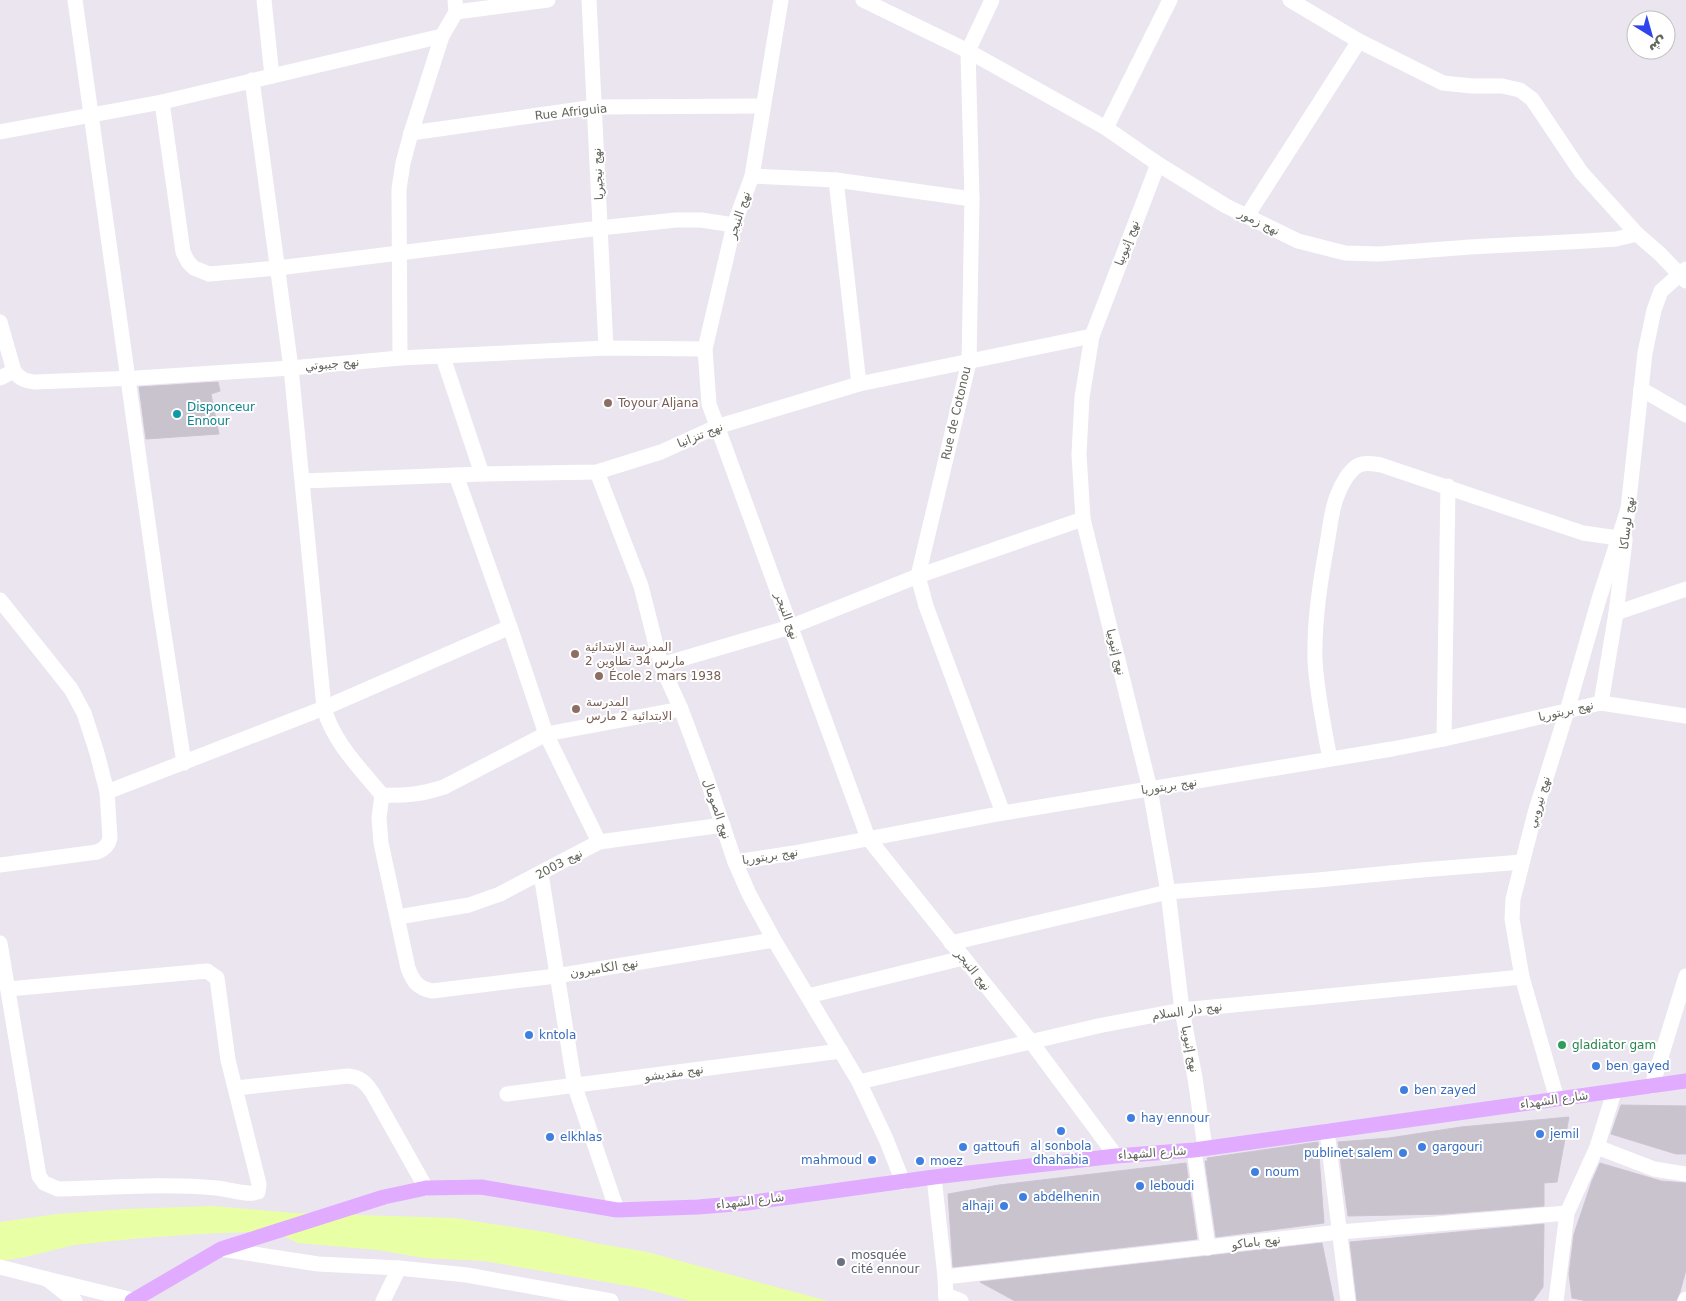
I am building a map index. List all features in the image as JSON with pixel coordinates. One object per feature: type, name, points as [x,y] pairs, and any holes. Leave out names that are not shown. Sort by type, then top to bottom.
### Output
[{"type":"main road","name":"شارع الشهداء","points":[[133,1301],[220,1249],[384,1197],[426,1188],[481,1186],[617,1210],[747,1203],[934,1177],[1116,1156],[1200,1149],[1686,1081]]},
{"type":"street","points":[[75,0],[127,378],[184,763]]},
{"type":"street","points":[[264,0],[272,76]]},
{"type":"street","points":[[400,358],[399,189],[403,163],[411,133],[442,36],[455,6],[548,0]]},
{"type":"street","name":"نهج نيجيريا","points":[[589,0],[606,348]]},
{"type":"street","name":"نهج النيجر","points":[[781,0],[762,106],[752,176],[734,225],[705,349],[709,404],[868,838],[1032,1043],[1116,1156]]},
{"type":"street","name":"نهج زمور","points":[[863,0],[968,50],[1106,128],[1158,164],[1226,206],[1298,241],[1346,254],[1403,253],[1470,247],[1586,242],[1616,239],[1637,234]]},
{"type":"street","name":"Rue de Cotonou","points":[[992,0],[968,50],[972,199],[969,362],[918,576],[926,606],[1003,813]]},
{"type":"street","points":[[1106,128],[1170,0]]},
{"type":"street","points":[[1290,0],[1359,41],[1443,83],[1511,87],[1528,95],[1581,172],[1637,234],[1684,275]]},
{"type":"street","points":[[0,132],[162,102],[442,36]]},
{"type":"street","points":[[1247,216],[1359,41]]},
{"type":"street","points":[[252,80],[291,368],[324,708],[328,724],[382,795],[379,818],[381,843],[398,916]]},
{"type":"street","points":[[162,102],[180,242],[188,262],[194,268],[209,274],[278,268],[676,220],[701,220],[734,225]]},
{"type":"street","name":"Rue Afriguia","points":[[411,133],[594,107],[762,106]]},
{"type":"street","name":"نهج إثيوبيا","points":[[1158,164],[1092,336],[1082,397],[1079,454],[1083,519],[1150,789],[1168,892],[1182,1010],[1195,1078],[1208,1248]]},
{"type":"street","points":[[752,176],[836,180],[972,199]]},
{"type":"street","points":[[836,180],[859,384]]},
{"type":"street","name":"نهج لوساكا","points":[[1601,703],[1616,613],[1621,539],[1628,509],[1645,353],[1654,310],[1661,291],[1684,275]]},
{"type":"street","name":"نهج جيبوتي","points":[[0,322],[7,375],[35,382],[291,368],[400,358],[606,348],[705,349]]},
{"type":"street","name":"نهج تنزانيا","points":[[303,481],[456,474],[597,472],[661,452],[716,427],[859,384],[1092,336]]},
{"type":"street","points":[[443,356],[482,474]]},
{"type":"street","points":[[1641,388],[1686,415]]},
{"type":"street","points":[[1330,760],[1317,677],[1316,612],[1337,496],[1352,470],[1360,464],[1381,465],[1583,533],[1621,539]]},
{"type":"street","name":"نهج الصومال","points":[[597,472],[641,586],[661,665],[681,709],[735,862],[749,894],[774,940],[859,1082],[886,1139],[903,1182]]},
{"type":"street","points":[[456,474],[546,734],[599,842]]},
{"type":"street","points":[[1444,739],[1448,486]]},
{"type":"street","points":[[661,665],[790,627],[918,576],[1083,519]]},
{"type":"street","name":"نهج نيروبي","points":[[1557,1099],[1522,976],[1512,919],[1513,899],[1535,814],[1621,539]]},
{"type":"street","points":[[1616,613],[1686,589]]},
{"type":"street","points":[[0,600],[70,688],[84,713],[107,792],[110,838],[109,844],[104,848],[88,854],[0,865]]},
{"type":"street","points":[[107,792],[324,708],[510,627]]},
{"type":"street","points":[[1601,703],[1686,716]]},
{"type":"street","name":"نهج بريتوريا","points":[[735,862],[794,853],[1003,813],[1330,760],[1444,739],[1601,703]]},
{"type":"street","points":[[382,795],[408,796],[427,793],[444,787],[546,734],[681,709]]},
{"type":"street","name":"نهج 2003","points":[[398,916],[469,905],[500,894],[599,842],[723,825]]},
{"type":"street","points":[[951,943],[1168,892],[1522,862]]},
{"type":"street","points":[[541,874],[575,1086],[617,1210]]},
{"type":"street","name":"نهج الكاميرون","points":[[398,916],[408,968],[412,979],[418,986],[432,991],[556,976],[774,940]]},
{"type":"street","points":[[0,943],[2,968],[8,989],[39,1176],[44,1183],[58,1189],[183,1186],[251,1193],[258,1192],[259,1184],[225,1042],[217,978],[211,972],[8,989]]},
{"type":"street","points":[[808,996],[963,958]]},
{"type":"street","name":"نهج دار السلام","points":[[859,1082],[1098,1026],[1182,1010],[1522,976]]},
{"type":"street","points":[[1652,1086],[1686,976]]},
{"type":"street","name":"نهج مقديشو","points":[[507,1094],[841,1051]]},
{"type":"street","points":[[236,1088],[348,1076],[360,1079],[372,1092],[426,1188]]},
{"type":"street","points":[[1556,1301],[1567,1213],[1597,1147],[1614,1092]]},
{"type":"street","points":[[1327,1131],[1348,1301]]},
{"type":"street","points":[[1597,1147],[1654,1169],[1686,1174]]},
{"type":"street","points":[[934,1177],[946,1298],[962,1301]]},
{"type":"street","name":"نهج باماكو","points":[[945,1277],[1340,1232],[1567,1213]]},
{"type":"street","points":[[220,1249],[318,1264],[399,1268],[467,1275],[603,1300]]},
{"type":"street","points":[[0,1267],[133,1301]]},
{"type":"street","points":[[383,1301],[399,1268]]},
{"type":"street","points":[[47,1279],[75,1301]]},
{"type":"shaded area","points":[[213,1206],[294,1213],[454,1218],[551,1233],[647,1252],[828,1301],[690,1301],[646,1289],[484,1261],[424,1258],[378,1250],[298,1243],[274,1231],[199,1234],[74,1245],[0,1261],[0,1222],[57,1214]]},
{"type":"building","name":"Disponceur Ennour","points":[[218,382],[220,391],[211,394],[219,434],[146,439],[139,387]]},
{"type":"building","points":[[1621,1105],[1686,1106],[1686,1154],[1676,1154],[1611,1134]]},
{"type":"building","points":[[1569,1117],[1557,1182],[1544,1183],[1544,1206],[1444,1214],[1348,1216],[1338,1142],[1389,1138],[1461,1127]]},
{"type":"building","points":[[1318,1142],[1324,1223],[1216,1237],[1205,1161],[1208,1161],[1207,1158]]},
{"type":"building","points":[[1186,1163],[1197,1239],[953,1267],[948,1194],[999,1185]]},
{"type":"building","points":[[1600,1163],[1661,1181],[1686,1183],[1686,1270],[1676,1301],[1587,1301],[1572,1298],[1569,1274],[1574,1234]]},
{"type":"building","points":[[1544,1224],[1543,1287],[1533,1301],[1357,1301],[1350,1242]]},
{"type":"building","points":[[1322,1243],[1334,1301],[1015,1301],[980,1282]]},
{"type":"place","name":"Toyour Aljana","points":[[608,403]]},
{"type":"place","name":"Disponceur Ennour","points":[[177,414]]},
{"type":"place","name":"المدرسة الابتدائية 2 مارس 34 تطاوين","points":[[575,654]]},
{"type":"place","name":"École 2 mars 1938","points":[[599,676]]},
{"type":"place","name":"المدرسة الابتدائية 2 مارس","points":[[576,709]]},
{"type":"place","name":"kntola","points":[[529,1035]]},
{"type":"place","name":"gladiator gam","points":[[1562,1045]]},
{"type":"place","name":"ben gayed","points":[[1596,1066]]},
{"type":"place","name":"ben zayed","points":[[1404,1090]]},
{"type":"place","name":"hay ennour","points":[[1131,1118]]},
{"type":"place","name":"al sonbola dhahabia","points":[[1061,1131]]},
{"type":"place","name":"jemil","points":[[1540,1134]]},
{"type":"place","name":"elkhlas","points":[[550,1137]]},
{"type":"place","name":"gattoufi","points":[[963,1147]]},
{"type":"place","name":"gargouri","points":[[1422,1147]]},
{"type":"place","name":"publinet salem","points":[[1403,1153]]},
{"type":"place","name":"mahmoud","points":[[872,1160]]},
{"type":"place","name":"moez","points":[[920,1161]]},
{"type":"place","name":"noum","points":[[1255,1172]]},
{"type":"place","name":"leboudi","points":[[1140,1186]]},
{"type":"place","name":"abdelhenin","points":[[1023,1197]]},
{"type":"place","name":"alhaji","points":[[1004,1206]]},
{"type":"place","name":"mosquée cité ennour","points":[[841,1262]]}]
